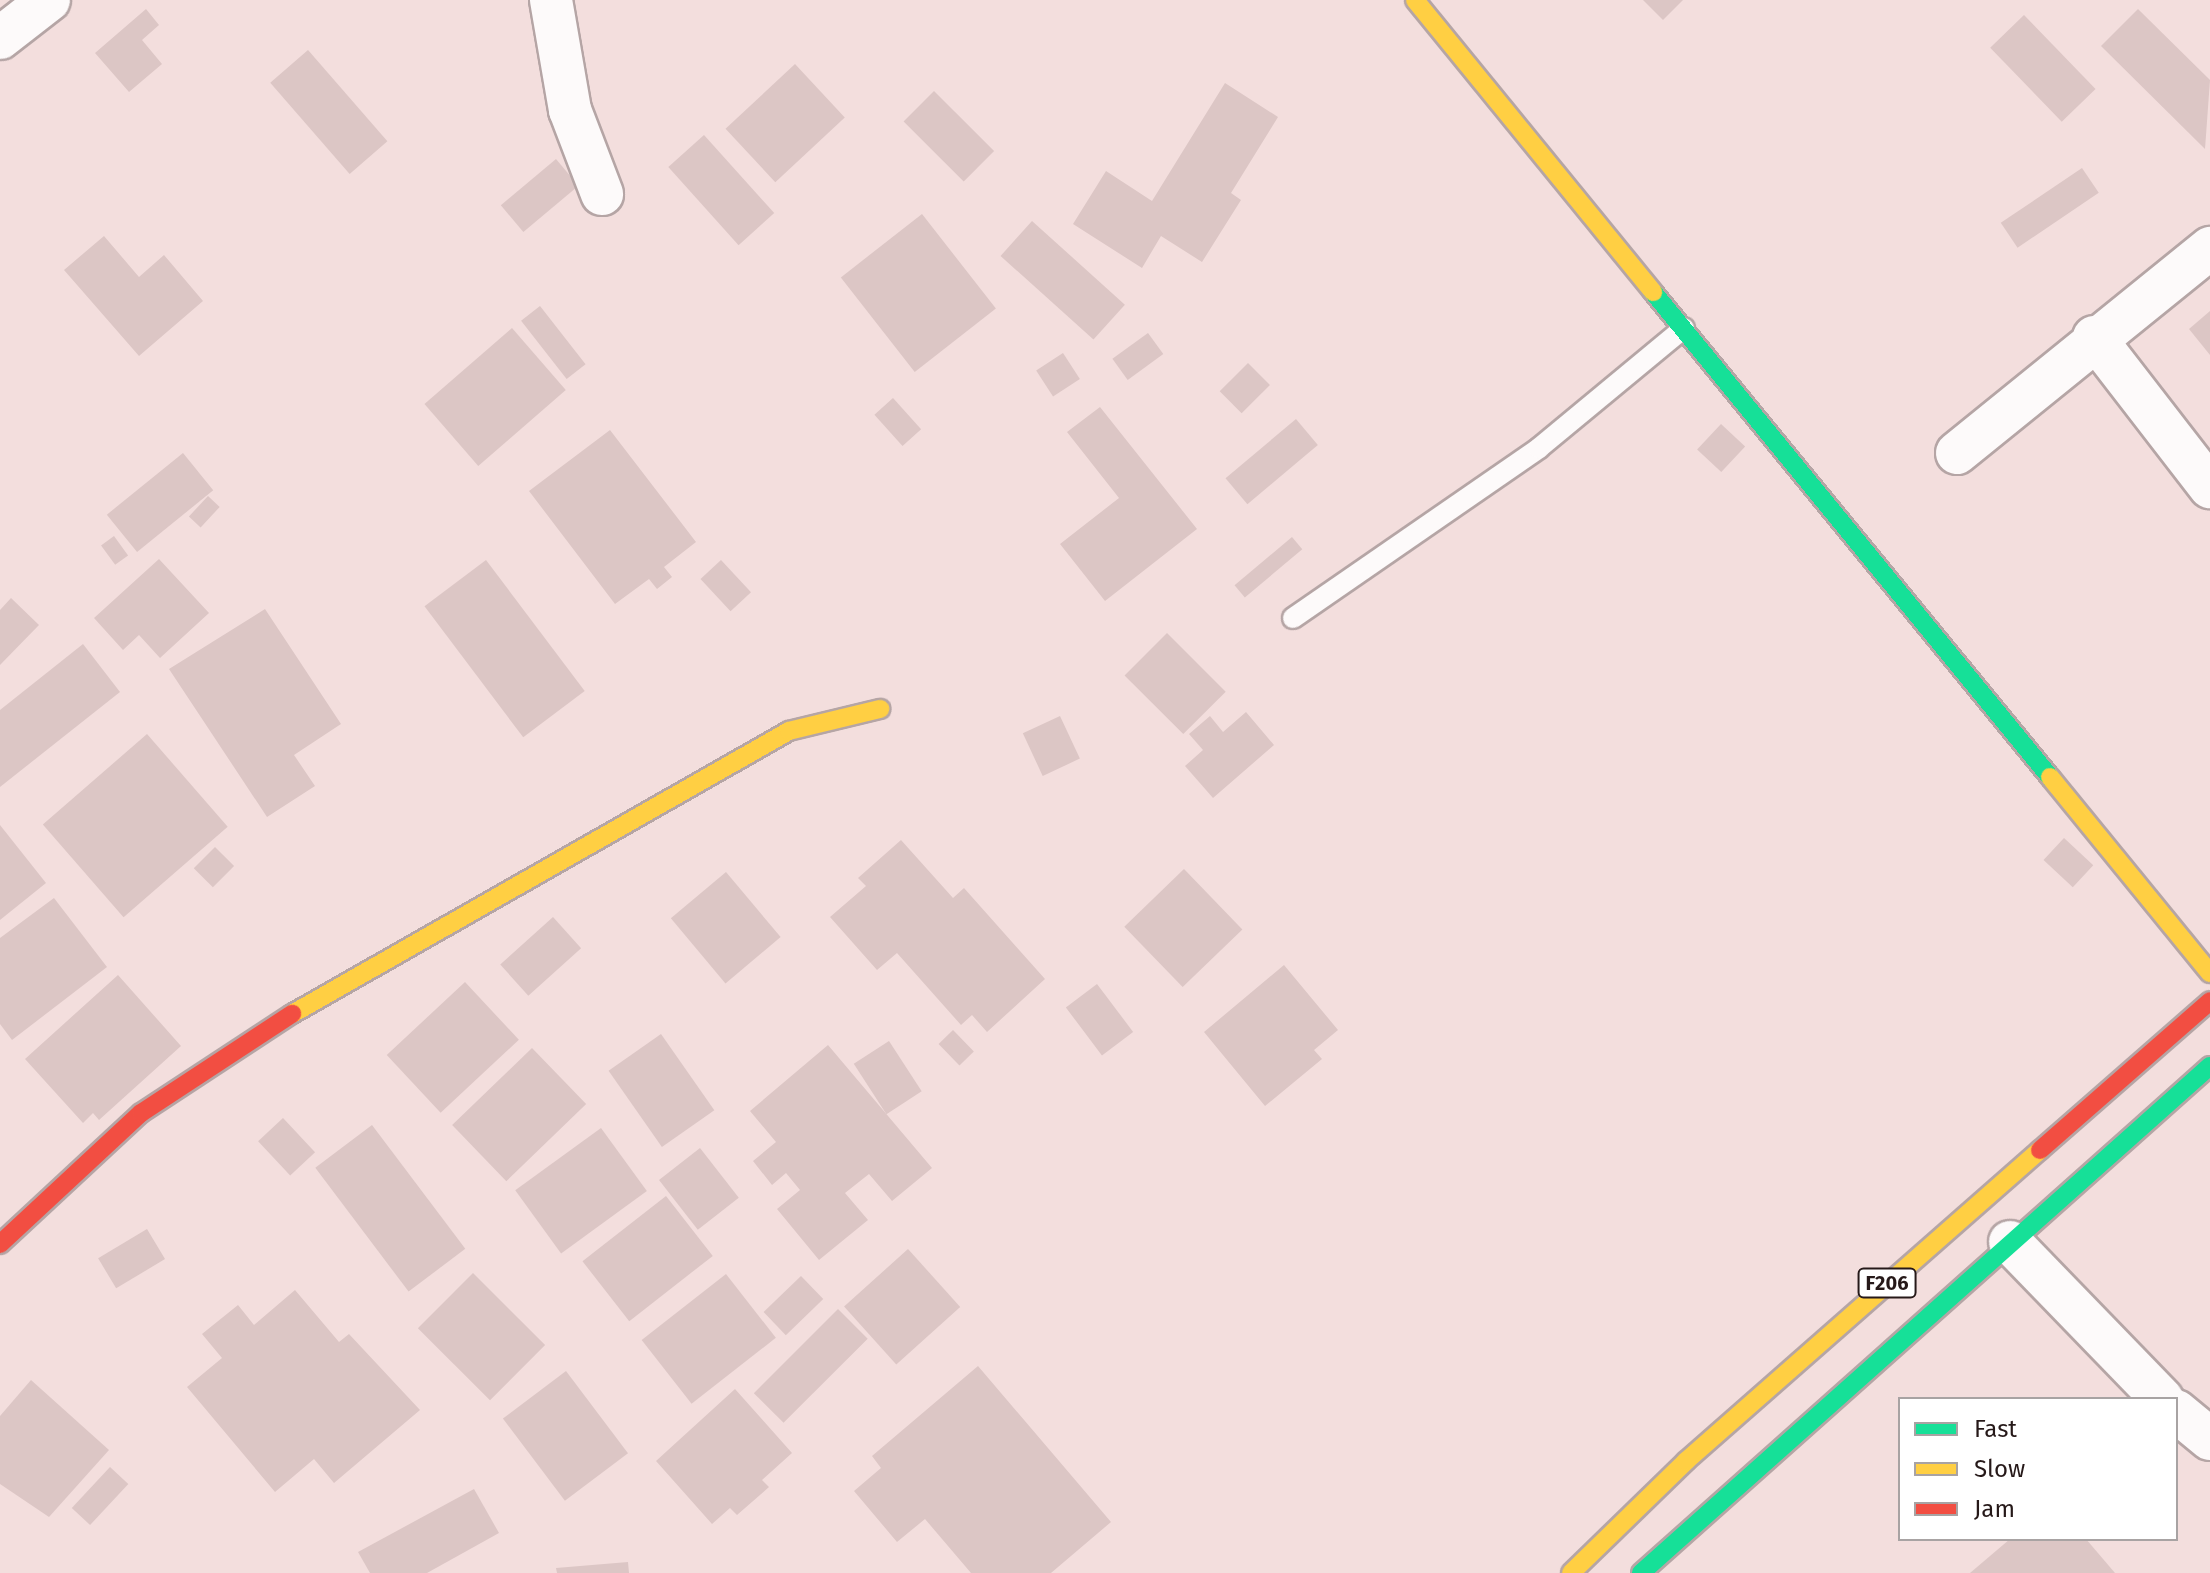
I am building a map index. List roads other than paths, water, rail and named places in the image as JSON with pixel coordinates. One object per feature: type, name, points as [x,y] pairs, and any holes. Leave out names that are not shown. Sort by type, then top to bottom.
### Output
[{"type":"street","points":[[0,38],[49,0]]},
{"type":"street","points":[[551,0],[570,110],[602,194]]},
{"type":"street","points":[[1415,0],[2210,973]]},
{"type":"street","points":[[1957,453],[2094,337],[2210,248]]},
{"type":"street","points":[[2094,337],[2210,487]]},
{"type":"street","points":[[0,1244],[141,1113],[333,987],[789,731],[880,709]]},
{"type":"street","name":"F206","points":[[1571,1573],[1697,1450],[2210,1001]]},
{"type":"street","name":"F206","points":[[1641,1573],[2210,1066]]},
{"type":"street","points":[[2010,1242],[2160,1397]]},
{"type":"street","points":[[2178,1413],[2210,1439]]},
{"type":"lane","points":[[1293,618],[1539,448],[1684,328]]}]
